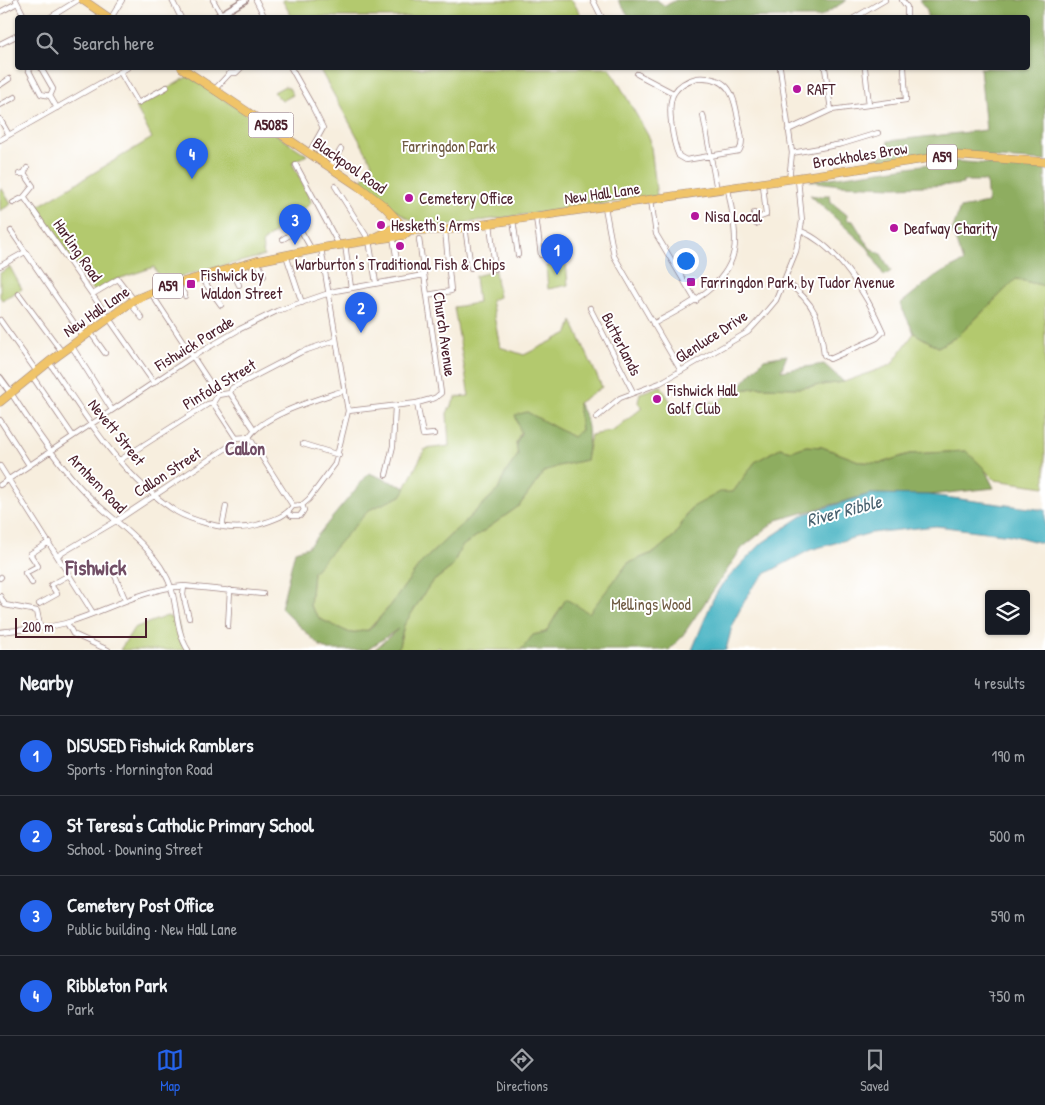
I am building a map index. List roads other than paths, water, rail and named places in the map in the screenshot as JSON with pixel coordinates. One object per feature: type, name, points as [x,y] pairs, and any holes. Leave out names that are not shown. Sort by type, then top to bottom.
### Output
[{"type":"highway","points":[[83,0],[106,15]]},
{"type":"highway","name":"Blackpool Road","points":[[185,70],[330,167],[384,206],[397,231],[407,222],[410,230]]},
{"type":"highway","name":"Brockholes Brow","points":[[798,178],[951,156],[1045,162]]},
{"type":"highway","name":"New Hall Lane","points":[[410,230],[445,230],[798,178]]},
{"type":"highway","name":"A59","points":[[397,231],[407,234],[410,230]]},
{"type":"highway","name":"New Hall Lane","points":[[0,402],[86,334],[132,302],[152,292],[178,282],[231,267],[369,240],[397,231]]},
{"type":"street","points":[[54,15],[78,0]]},
{"type":"street","points":[[112,15],[122,0]]},
{"type":"street","points":[[173,0],[180,15]]},
{"type":"street","points":[[214,0],[221,14],[245,0]]},
{"type":"street","points":[[256,0],[264,15]]},
{"type":"street","points":[[593,0],[600,15]]},
{"type":"street","points":[[859,15],[885,0]]},
{"type":"street","points":[[902,0],[907,7],[907,15]]},
{"type":"street","points":[[0,12],[16,1],[23,15]]},
{"type":"street","points":[[0,44],[15,36]]},
{"type":"street","points":[[29,70],[41,94],[50,96],[57,108]]},
{"type":"street","points":[[42,70],[53,89],[50,96]]},
{"type":"street","points":[[0,140],[124,70]]},
{"type":"street","points":[[228,70],[230,73],[236,74],[239,70]]},
{"type":"street","points":[[292,70],[323,128],[309,153]]},
{"type":"street","points":[[780,70],[792,153],[789,180]]},
{"type":"street","points":[[825,70],[831,110]]},
{"type":"street","points":[[865,70],[869,104]]},
{"type":"street","points":[[788,130],[831,110],[907,99],[904,70]]},
{"type":"street","points":[[120,72],[138,103],[167,87]]},
{"type":"street","points":[[215,89],[230,73]]},
{"type":"street","points":[[637,74],[673,93]]},
{"type":"street","points":[[706,78],[722,83],[733,95],[742,142],[741,148],[731,154],[710,157],[686,160],[679,156],[670,116],[673,93],[689,80],[706,78]]},
{"type":"street","points":[[0,84],[9,79]]},
{"type":"street","points":[[0,105],[15,97]]},
{"type":"street","points":[[704,115],[717,191]]},
{"type":"street","points":[[0,119],[9,135]]},
{"type":"street","points":[[792,153],[842,144],[878,133]]},
{"type":"street","points":[[330,167],[341,149]]},
{"type":"street","points":[[296,165],[342,245],[351,288]]},
{"type":"street","points":[[13,203],[26,195],[36,185],[21,173],[27,168]]},
{"type":"street","name":"Glenluce Drive","points":[[596,418],[620,398],[660,383],[748,332],[776,300],[785,281],[801,231],[802,206],[798,178]]},
{"type":"street","points":[[754,212],[755,221],[766,215],[763,184]]},
{"type":"street","points":[[335,186],[369,240],[376,283]]},
{"type":"street","points":[[653,324],[696,300],[724,273],[735,246],[728,189]]},
{"type":"street","name":"Harling Road","points":[[26,195],[154,383]]},
{"type":"street","points":[[651,200],[656,234],[696,300]]},
{"type":"street","points":[[605,207],[614,256],[681,371]]},
{"type":"street","points":[[536,217],[541,255]]},
{"type":"street","points":[[513,220],[518,255]]},
{"type":"street","points":[[490,223],[495,269]]},
{"type":"street","points":[[466,227],[471,268]]},
{"type":"street","points":[[282,239],[300,230],[312,250]]},
{"type":"street","points":[[428,294],[451,291],[445,230]]},
{"type":"street","points":[[11,231],[86,334],[106,353]]},
{"type":"street","points":[[397,231],[398,267]]},
{"type":"street","points":[[785,281],[801,292],[814,308],[821,328],[824,355],[830,360],[877,338],[883,332],[852,277],[836,257],[813,236],[801,231]]},
{"type":"street","name":"Church Avenue","points":[[417,403],[435,398],[440,393],[428,294],[418,239]]},
{"type":"street","points":[[302,505],[304,510],[300,516],[292,516],[288,513],[293,506],[302,505],[320,487],[339,454],[348,411],[321,248]]},
{"type":"street","points":[[0,266],[25,252]]},
{"type":"street","points":[[286,255],[302,302]]},
{"type":"street","points":[[257,261],[264,276]]},
{"type":"street","points":[[231,267],[239,285]]},
{"type":"street","name":"Fishwick Parade","points":[[0,485],[194,356],[240,329],[302,302],[329,293],[424,275]]},
{"type":"street","points":[[200,276],[220,305]]},
{"type":"street","points":[[93,294],[118,279],[142,318]]},
{"type":"street","points":[[178,282],[185,296]]},
{"type":"street","points":[[152,292],[218,395]]},
{"type":"street","points":[[19,294],[62,352]]},
{"type":"street","name":"Butterlands","points":[[590,308],[632,392]]},
{"type":"street","points":[[0,320],[72,436]]},
{"type":"street","name":"Pinfold Street","points":[[120,460],[208,404],[213,403],[218,395],[230,392],[232,388],[301,352],[336,340]]},
{"type":"street","points":[[71,345],[112,410]]},
{"type":"street","name":"Nevett Street","points":[[49,362],[91,424],[120,460],[154,496],[187,518],[222,527],[250,527],[288,513]]},
{"type":"street","points":[[0,378],[11,393]]},
{"type":"street","points":[[249,437],[254,429],[281,415],[345,390]]},
{"type":"street","points":[[230,392],[254,429]]},
{"type":"street","name":"Arnhem Road","points":[[11,393],[51,451],[78,485],[153,557],[166,574],[171,587]]},
{"type":"street","points":[[213,403],[236,438],[249,437]]},
{"type":"street","points":[[348,411],[417,403],[423,435],[434,434]]},
{"type":"street","points":[[386,475],[393,446],[395,406]]},
{"type":"street","points":[[0,420],[30,465]]},
{"type":"street","points":[[249,437],[293,506]]},
{"type":"street","name":"Callon Street","points":[[57,556],[154,496],[234,443],[236,438]]},
{"type":"street","points":[[303,444],[339,454]]},
{"type":"street","points":[[0,466],[93,613]]},
{"type":"street","points":[[222,527],[226,506]]},
{"type":"street","points":[[32,583],[25,573],[38,566],[30,554],[49,542]]},
{"type":"street","points":[[114,573],[125,599]]},
{"type":"street","points":[[39,604],[57,594],[51,585],[69,575]]},
{"type":"street","points":[[184,586],[183,595],[189,618]]},
{"type":"street","points":[[0,632],[67,623],[125,599],[171,587],[184,586],[263,594]]},
{"type":"street","points":[[171,587],[174,610],[183,642],[188,650]]},
{"type":"street","points":[[228,626],[230,590]]},
{"type":"street","points":[[0,596],[4,605],[37,611],[40,626]]},
{"type":"street","points":[[67,623],[73,634],[108,650]]},
{"type":"water","name":"River Ribble","points":[[870,494],[929,495],[1045,510],[1045,544],[1011,535],[936,526],[871,533],[810,550],[765,574],[751,589],[733,623],[726,650],[692,650],[713,599],[722,584],[762,543],[805,514]]},
{"type":"place","name":"RAFT","points":[[797,89]]},
{"type":"place","name":"Ribbleton Park","points":[[192,179]]},
{"type":"place","name":"Cemetery Office","points":[[409,198]]},
{"type":"place","name":"Nisa Local","points":[[695,216]]},
{"type":"place","name":"Hesketh's Arms","points":[[381,225]]},
{"type":"place","name":"Deafway Charity","points":[[894,228]]},
{"type":"place","name":"Cemetery Post Office","points":[[295,245]]},
{"type":"place","name":"Warburton's Traditional Fish & Chips","points":[[400,246]]},
{"type":"place","name":"DISUSED Fishwick Ramblers","points":[[557,275]]},
{"type":"place","name":"Farringdon Park, by Tudor Avenue","points":[[691,282]]},
{"type":"place","name":"Fishwick by Waldon Street","points":[[191,284]]},
{"type":"place","name":"St Teresa's Catholic Primary School","points":[[361,333]]},
{"type":"place","name":"Fishwick Hall Golf Club","points":[[657,399]]},
{"type":"district","name":"Callon","points":[[245,449]]},
{"type":"district","name":"Fishwick","points":[[96,568]]},
{"type":"park label","name":"Farringdon Park","points":[[449,146]]},
{"type":"park label","name":"Mellings Wood","points":[[651,604]]}]
